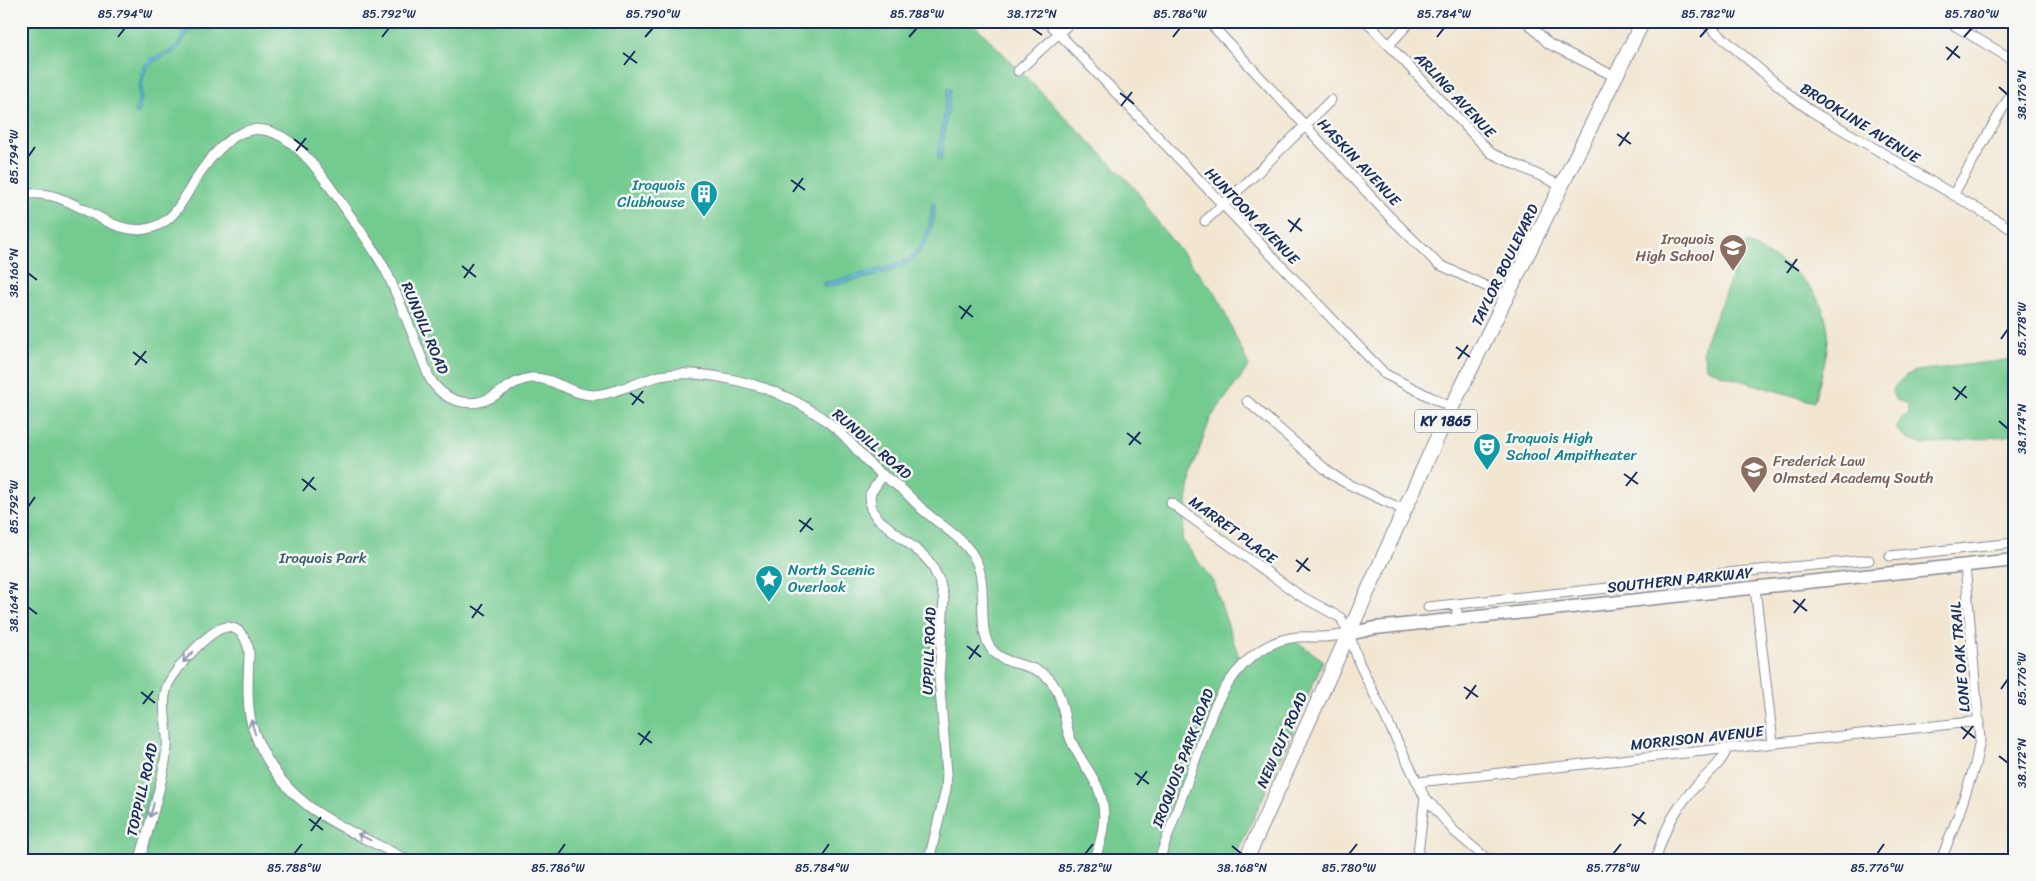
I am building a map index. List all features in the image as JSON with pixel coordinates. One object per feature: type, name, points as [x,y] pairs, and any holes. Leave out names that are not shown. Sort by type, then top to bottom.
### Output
[{"type":"main road","name":"TAYLOR BOULEVARD","points":[[1349,634],[1452,408],[1643,21]]},
{"type":"main road","name":"SOUTHERN PARKWAY","points":[[1349,634],[1375,628],[2015,560]]},
{"type":"main road","name":"NEW CUT ROAD","points":[[1246,860],[1349,634]]},
{"type":"street","name":"HUNTOON AVENUE","points":[[1047,21],[1385,374],[1452,408]]},
{"type":"street","points":[[1018,71],[1072,21]]},
{"type":"street","name":"HASKIN AVENUE","points":[[1208,21],[1389,216],[1438,264],[1507,296]]},
{"type":"street","name":"ARLING AVENUE","points":[[1366,21],[1491,153],[1562,186]]},
{"type":"street","points":[[1389,45],[1411,21]]},
{"type":"street","points":[[1526,21],[1550,44],[1616,77]]},
{"type":"street","name":"BROOKLINE AVENUE","points":[[1703,21],[1811,111],[2015,231]]},
{"type":"street","points":[[1947,21],[2015,60]]},
{"type":"street","points":[[1953,195],[2015,87]]},
{"type":"street","points":[[1205,222],[1331,100]]},
{"type":"street","name":"RUNDILL ROAD","points":[[21,195],[47,194],[63,198],[125,228],[139,230],[159,226],[177,211],[202,169],[227,142],[246,131],[269,131],[284,138],[307,157],[369,244],[388,275],[429,377],[438,390],[448,397],[465,403],[484,401],[518,381],[531,378],[542,379],[577,393],[603,394],[661,376],[687,374],[712,376],[766,389],[793,401],[829,423],[882,475],[904,491],[971,552],[982,576],[984,634],[990,648],[1000,657],[1041,672],[1055,686],[1071,741],[1095,782],[1102,800],[1103,828],[1095,860]]},
{"type":"street","points":[[1247,401],[1330,473],[1344,482],[1404,510]]},
{"type":"street","name":"UPPILL ROAD","points":[[882,475],[870,494],[871,509],[877,518],[923,555],[931,564],[940,582],[944,599],[939,678],[947,773],[946,789],[929,860]]},
{"type":"street","name":"MARRET PLACE","points":[[1172,502],[1299,595],[1341,618],[1360,664],[1425,797],[1454,831],[1488,860]]},
{"type":"street","points":[[1890,556],[2015,543]]},
{"type":"street","points":[[1716,574],[1869,560]]},
{"type":"street","name":"LONE OAK TRAIL","points":[[1941,860],[1958,816],[1977,757],[1980,740],[1980,721],[1965,565]]},
{"type":"street","points":[[1428,607],[1703,578]]},
{"type":"street","points":[[1681,580],[1684,596]]},
{"type":"street","points":[[1756,588],[1773,743]]},
{"type":"street","points":[[1456,604],[1458,620]]},
{"type":"street","name":"TOPPILL ROAD","points":[[140,860],[167,749],[164,700],[166,688],[174,673],[194,651],[218,629],[228,627],[240,632],[247,643],[249,651],[250,718],[263,752],[283,784],[300,801],[329,820],[407,860]]},
{"type":"street","name":"IROQUOIS PARK ROAD","points":[[1159,860],[1214,708],[1234,673],[1256,654],[1280,640],[1349,634]]},
{"type":"street","name":"MORRISON AVENUE","points":[[1418,782],[1980,721]]},
{"type":"street","points":[[1656,860],[1663,835],[1673,815],[1697,785],[1722,760],[1727,748]]},
{"type":"street","points":[[1417,860],[1425,797]]},
{"type":"green space","name":"Iroquois Park","points":[[21,21],[971,21],[1135,188],[1160,226],[1216,294],[1249,366],[1210,419],[1191,474],[1182,539],[1213,582],[1242,666],[1256,654],[1294,640],[1323,660],[1290,739],[1234,860],[21,860],[21,92],[26,95],[21,83]]},
{"type":"green space","points":[[1746,242],[1774,258],[1799,276],[1818,299],[1824,314],[1828,338],[1824,366],[1814,402],[1722,375],[1706,367],[1703,351],[1705,342]]},
{"type":"green space","points":[[2015,359],[2015,435],[1923,445],[1907,439],[1895,428],[1903,417],[1909,414],[1908,404],[1896,400],[1892,393],[1895,386],[1905,376],[1916,371]]},
{"type":"water","points":[[196,21],[199,21],[196,29],[185,37],[178,48],[153,62],[147,69],[143,81],[141,107],[139,113],[136,114],[140,79],[144,66],[154,57],[175,48],[182,35]]},
{"type":"water","points":[[948,88],[951,89],[941,160],[938,158],[938,153]]},
{"type":"water","points":[[932,203],[935,204],[932,228],[924,246],[913,258],[900,267],[883,273],[825,287],[823,285],[823,283],[884,268],[908,259],[916,252],[927,232]]},
{"type":"place","name":"Iroquois Clubhouse","points":[[704,218]]},
{"type":"place","name":"Iroquois High School","points":[[1733,272]]},
{"type":"place","name":"Iroquois High School Ampitheater","points":[[1487,471]]},
{"type":"place","name":"Frederick Law Olmsted Academy South","points":[[1754,494]]},
{"type":"place","name":"North Scenic Overlook","points":[[769,603]]}]
